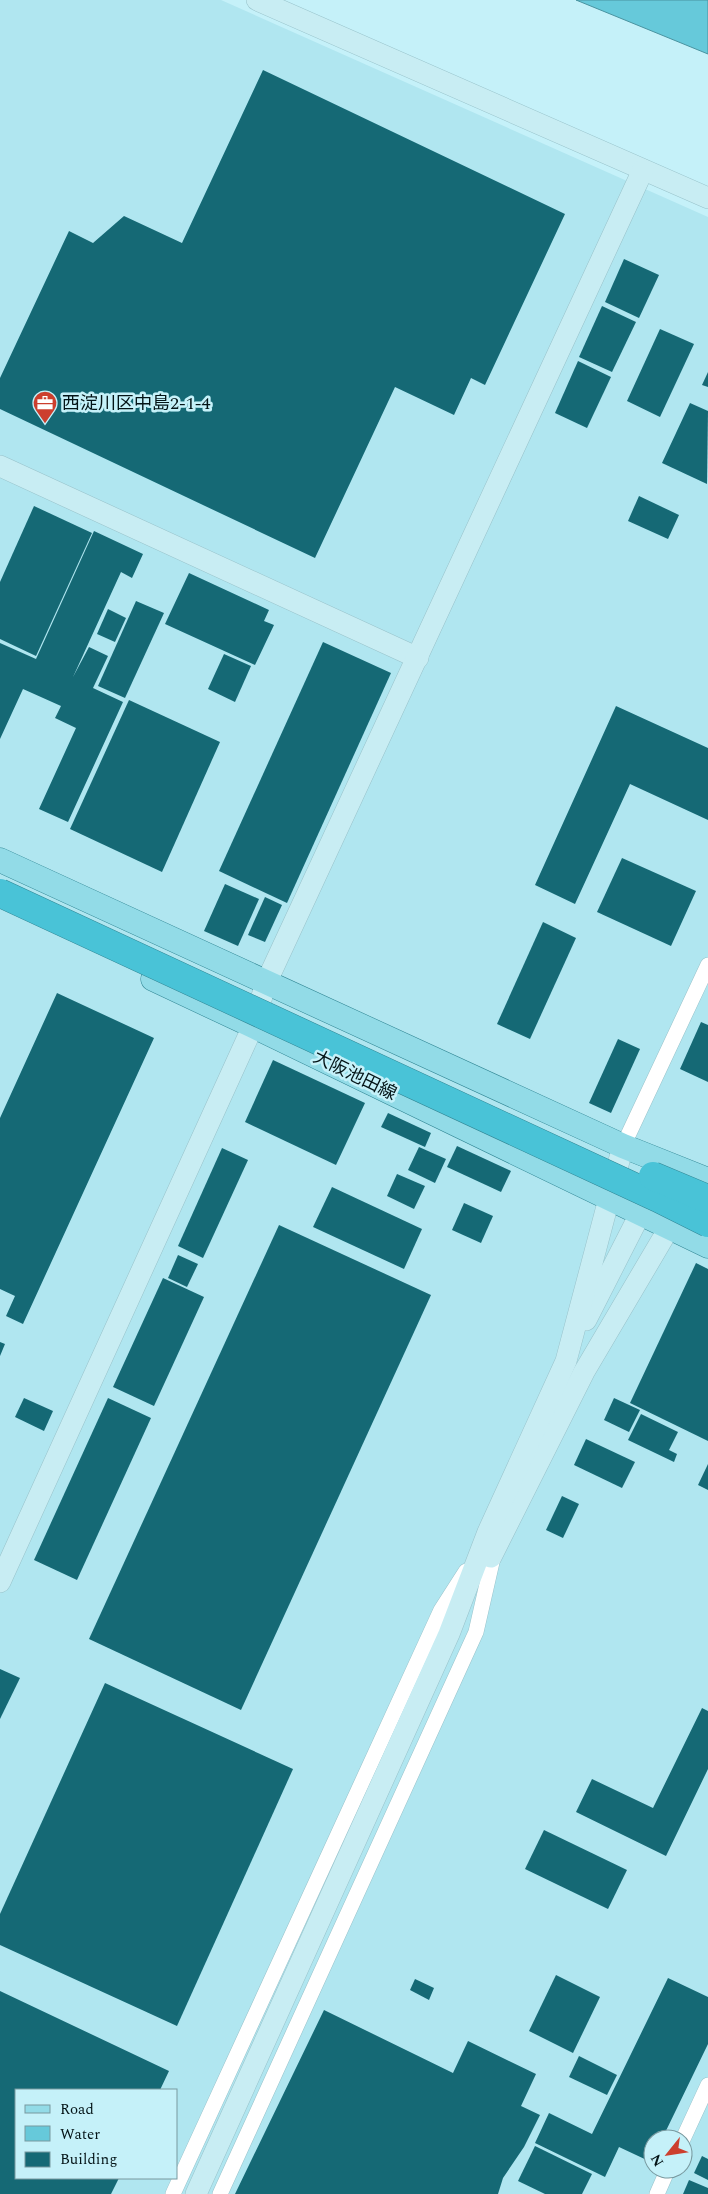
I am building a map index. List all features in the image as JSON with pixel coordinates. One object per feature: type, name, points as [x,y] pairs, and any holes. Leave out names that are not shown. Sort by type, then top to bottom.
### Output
[{"type":"highway","points":[[0,874],[652,1176],[708,1199]]},
{"type":"highway","points":[[0,893],[649,1193],[708,1223]]},
{"type":"main road","points":[[0,860],[624,1146],[708,1181]]},
{"type":"main road","name":"大阪池田線","points":[[0,908],[253,1026],[708,1246]]},
{"type":"street","points":[[257,0],[708,198]]},
{"type":"street","points":[[0,1582],[253,1026],[266,983],[643,170]]},
{"type":"street","points":[[0,466],[418,658]]},
{"type":"street","points":[[566,1361],[624,1146],[708,965]]},
{"type":"street","points":[[196,2194],[489,1547],[566,1361],[640,1214],[652,1199],[672,1187],[692,1182],[708,1181]]},
{"type":"street","points":[[173,2194],[441,1610],[489,1547],[584,1372],[669,1228],[708,1190]]},
{"type":"street","points":[[220,2194],[476,1632],[489,1547]]},
{"type":"street","points":[[687,2129],[708,2085]]},
{"type":"street","points":[[657,2194],[664,2179]]},
{"type":"shaded area","points":[[0,0],[221,0],[708,217],[708,2194],[0,2194]]},
{"type":"water","points":[[576,0],[708,0],[708,54]]},
{"type":"building","points":[[263,70],[565,214],[485,385],[471,378],[454,415],[395,387],[315,558],[0,409],[0,378],[69,231],[93,243],[124,216],[182,243]]},
{"type":"building","points":[[624,259],[659,275],[639,318],[605,302]]},
{"type":"building","points":[[602,306],[636,322],[612,372],[579,357]]},
{"type":"building","points":[[660,329],[694,344],[660,417],[627,401]]},
{"type":"building","points":[[578,361],[611,377],[587,428],[555,413]]},
{"type":"building","points":[[708,372],[708,387],[702,385]]},
{"type":"building","points":[[690,403],[708,411],[707,484],[662,463]]},
{"type":"building","points":[[639,496],[679,515],[668,539],[628,521]]},
{"type":"building","points":[[34,506],[92,533],[36,656],[0,639],[0,582]]},
{"type":"building","points":[[94,531],[143,554],[132,578],[121,572],[73,677],[89,647],[108,656],[93,688],[123,702],[68,822],[39,809],[76,728],[55,718],[61,706],[23,689],[0,739],[0,643],[36,659]]},
{"type":"building","points":[[189,573],[269,610],[264,621],[274,625],[255,665],[165,624]]},
{"type":"building","points":[[136,601],[164,613],[125,698],[98,686]]},
{"type":"building","points":[[108,609],[126,618],[115,642],[97,634]]},
{"type":"building","points":[[323,642],[391,673],[287,903],[219,871]]},
{"type":"building","points":[[224,654],[251,666],[235,702],[208,689]]},
{"type":"building","points":[[129,700],[220,742],[162,872],[70,829]]},
{"type":"building","points":[[616,706],[708,748],[708,820],[630,784],[575,904],[535,885]]},
{"type":"building","points":[[622,858],[696,891],[671,946],[597,912]]},
{"type":"building","points":[[225,884],[259,899],[238,946],[204,931]]},
{"type":"building","points":[[265,897],[282,905],[265,942],[248,935]]},
{"type":"building","points":[[543,922],[576,938],[530,1039],[497,1024]]},
{"type":"building","points":[[57,993],[154,1038],[23,1324],[6,1316],[15,1296],[0,1289],[0,1118]]},
{"type":"building","points":[[701,1022],[708,1025],[708,1082],[680,1069]]},
{"type":"building","points":[[618,1039],[640,1049],[611,1113],[589,1103]]},
{"type":"building","points":[[273,1060],[365,1103],[336,1165],[245,1122]]},
{"type":"building","points":[[388,1113],[431,1133],[425,1147],[381,1127]]},
{"type":"building","points":[[457,1146],[511,1171],[501,1192],[447,1167]]},
{"type":"building","points":[[419,1147],[446,1159],[435,1183],[408,1170]]},
{"type":"building","points":[[222,1148],[248,1160],[203,1258],[178,1246]]},
{"type":"building","points":[[397,1174],[425,1186],[414,1209],[387,1196]]},
{"type":"building","points":[[332,1187],[422,1229],[404,1269],[313,1227]]},
{"type":"building","points":[[464,1203],[493,1216],[481,1243],[452,1230]]},
{"type":"building","points":[[279,1225],[431,1295],[241,1710],[89,1639]]},
{"type":"building","points":[[178,1255],[198,1264],[187,1287],[168,1278]]},
{"type":"building","points":[[696,1263],[708,1269],[708,1441],[630,1403]]},
{"type":"building","points":[[163,1278],[204,1297],[154,1406],[113,1387]]},
{"type":"building","points":[[0,1342],[5,1344],[0,1356]]},
{"type":"building","points":[[24,1398],[53,1411],[44,1431],[15,1417]]},
{"type":"building","points":[[108,1398],[151,1418],[77,1580],[34,1560]]},
{"type":"building","points":[[614,1398],[640,1410],[629,1432],[604,1420]]},
{"type":"building","points":[[641,1414],[678,1432],[669,1450],[677,1454],[674,1462],[628,1440]]},
{"type":"building","points":[[586,1439],[635,1462],[622,1488],[574,1465]]},
{"type":"building","points":[[708,1464],[708,1490],[698,1485]]},
{"type":"building","points":[[562,1496],[579,1504],[563,1538],[546,1530]]},
{"type":"building","points":[[0,1669],[20,1678],[0,1719]]},
{"type":"building","points":[[105,1683],[293,1769],[177,2026],[0,1945],[0,1914]]},
{"type":"building","points":[[702,1708],[708,1711],[708,1769],[666,1856],[576,1812],[592,1779],[653,1808]]},
{"type":"building","points":[[544,1830],[627,1870],[608,1909],[525,1869]]},
{"type":"building","points":[[556,1975],[600,1997],[573,2053],[529,2031]]},
{"type":"building","points":[[668,1978],[708,1997],[708,2044],[667,2129],[643,2129],[643,2158],[619,2147],[605,2177],[535,2143],[549,2113],[592,2134]]},
{"type":"building","points":[[415,1979],[434,1988],[429,2000],[410,1990]]},
{"type":"building","points":[[0,1991],[169,2071],[160,2089],[15,2089],[15,2179],[118,2179],[111,2194],[0,2194]]},
{"type":"building","points":[[324,2010],[453,2073],[468,2041],[536,2074],[521,2106],[540,2115],[524,2147],[503,2178],[498,2194],[235,2194]]},
{"type":"building","points":[[579,2056],[617,2075],[607,2095],[569,2077]]},
{"type":"building","points":[[535,2146],[592,2174],[582,2194],[545,2194],[518,2181]]},
{"type":"building","points":[[702,2156],[708,2159],[708,2180],[694,2173]]},
{"type":"building","points":[[689,2180],[708,2188],[708,2194],[683,2194]]},
{"type":"place","name":"西淀川区中島2-1-4","points":[[45,424]]}]
